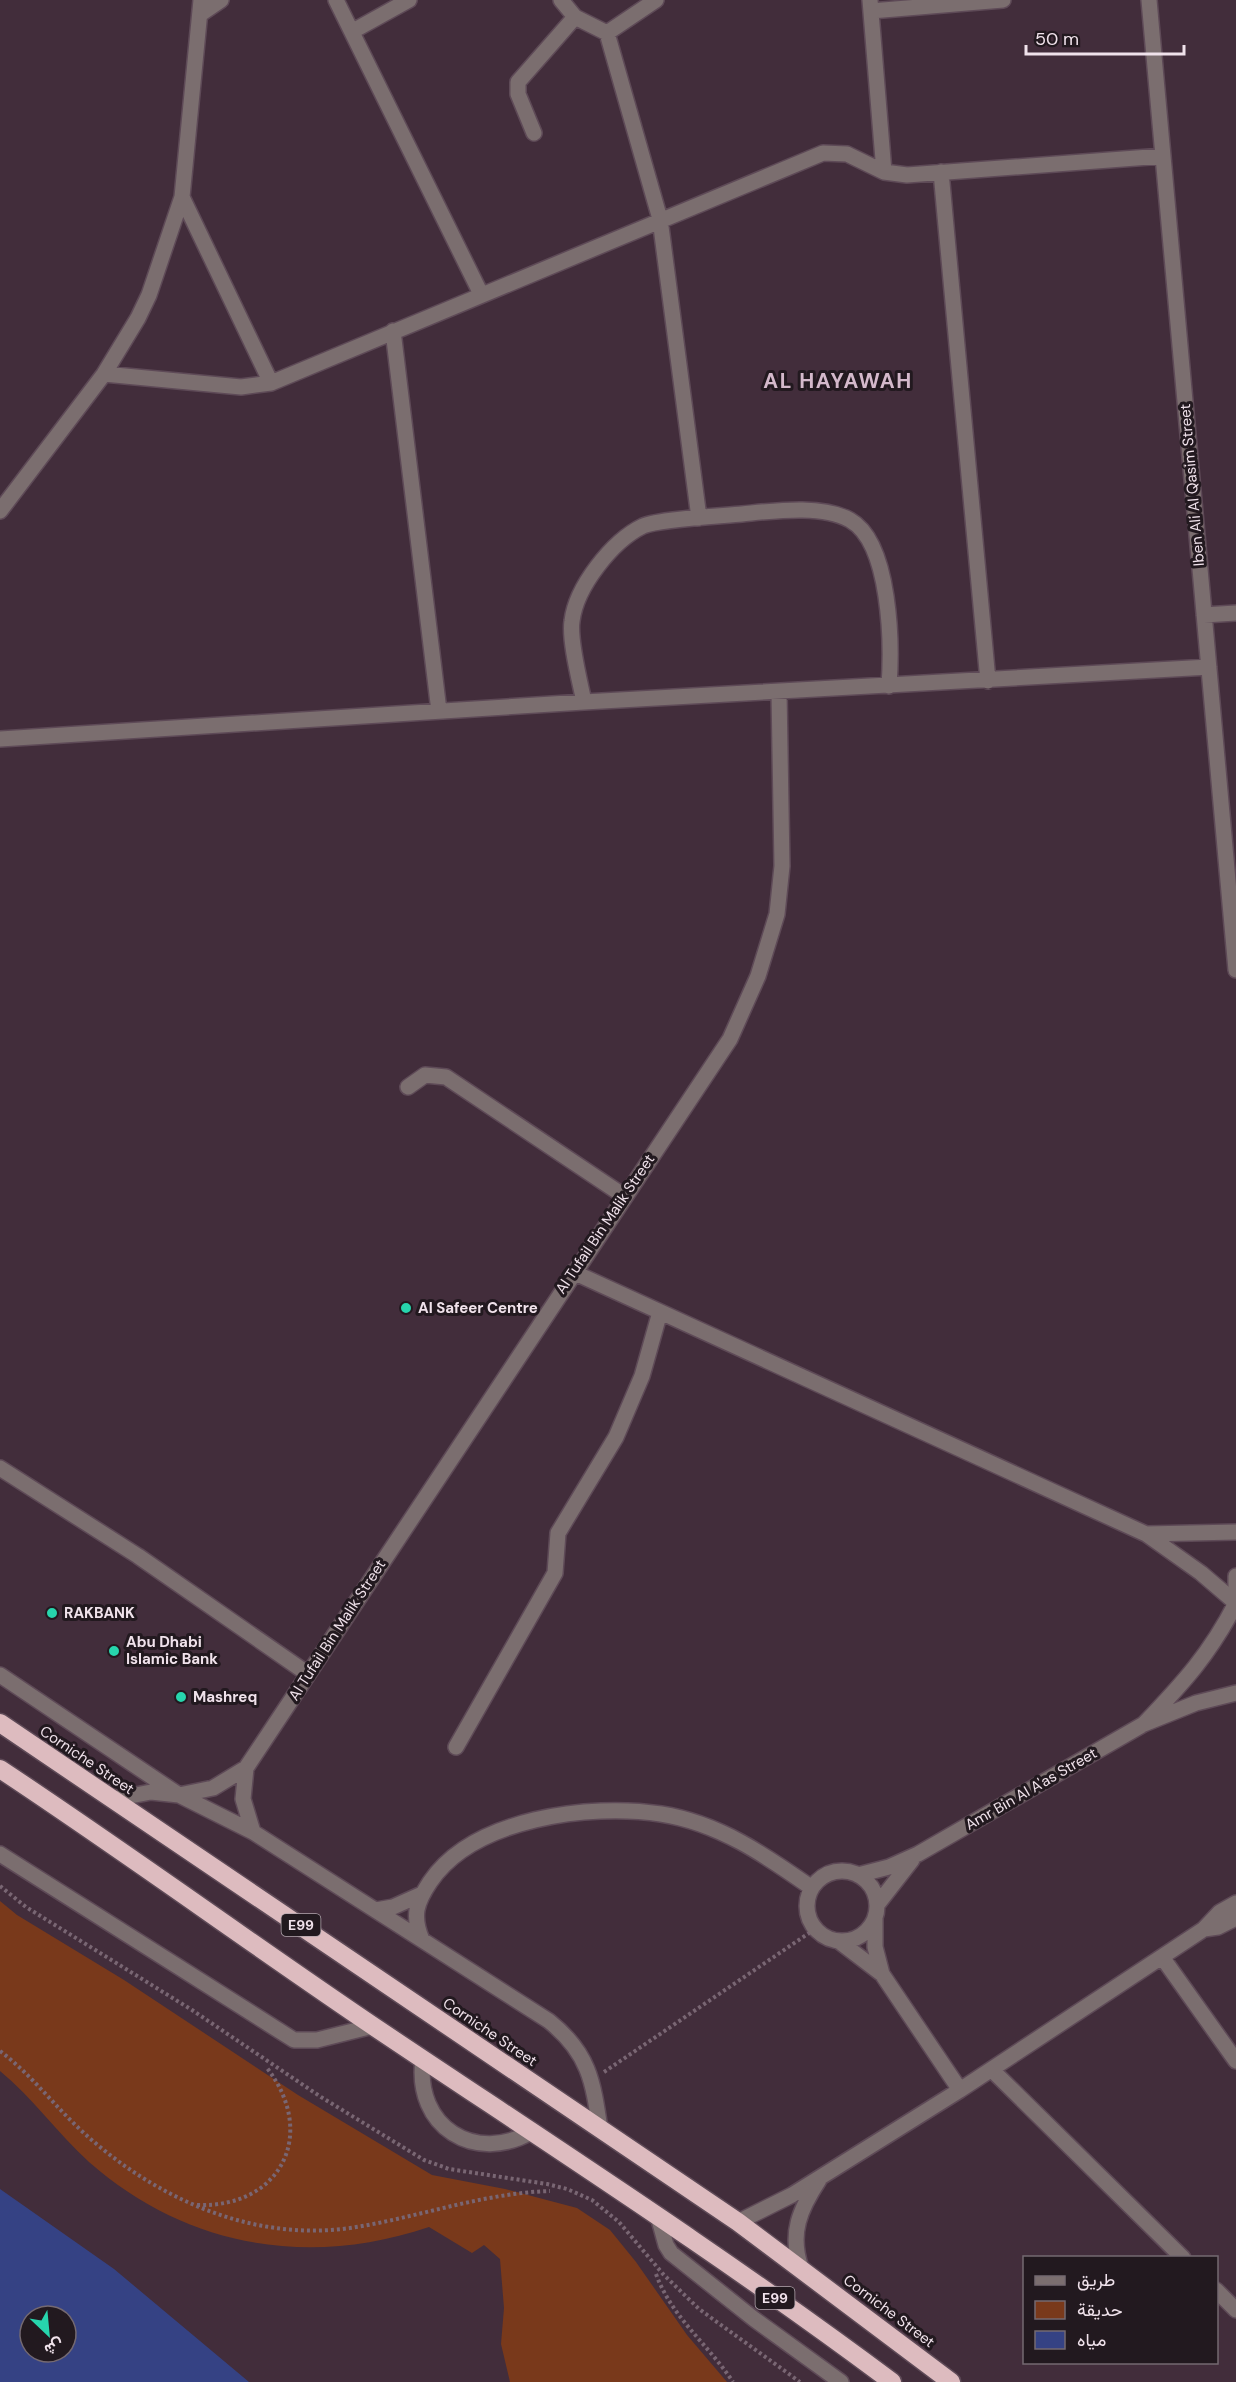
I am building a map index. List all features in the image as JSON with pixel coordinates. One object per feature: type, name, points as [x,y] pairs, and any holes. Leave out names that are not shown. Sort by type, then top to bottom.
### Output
[{"type":"highway","name":"Corniche Street","points":[[0,1723],[738,2222],[951,2382]]},
{"type":"highway","name":"E99","points":[[0,1768],[132,1856],[373,2026],[658,2216],[892,2382]]},
{"type":"street","points":[[0,511],[104,374],[138,318],[149,295],[182,197],[202,6],[221,0]]},
{"type":"street","points":[[336,0],[481,294]]},
{"type":"street","points":[[353,31],[409,0]]},
{"type":"street","points":[[561,0],[575,17],[607,33],[660,219],[699,518]]},
{"type":"street","points":[[607,33],[656,0]]},
{"type":"street","points":[[884,172],[871,6],[1003,0]]},
{"type":"street","name":"Iben Ali Al Qasim Street","points":[[1149,0],[1236,970]]},
{"type":"street","points":[[534,133],[518,94],[518,82],[575,17]]},
{"type":"street","points":[[104,374],[241,387],[271,383],[660,219],[824,153],[847,154],[884,172],[907,175],[1163,156]]},
{"type":"street","points":[[941,172],[988,681]]},
{"type":"street","points":[[182,197],[271,383]]},
{"type":"street","points":[[393,331],[439,711]]},
{"type":"street","points":[[584,702],[571,622],[583,584],[609,552],[644,526],[780,510],[820,511],[850,520],[867,538],[880,567],[890,626],[889,686]]},
{"type":"street","points":[[1204,615],[1236,613]]},
{"type":"street","points":[[0,739],[584,702],[1209,667]]},
{"type":"street","name":"Al Tufail Bin Malik Street","points":[[246,1768],[573,1272],[730,1039],[758,976],[777,914],[782,866],[779,692]]},
{"type":"street","points":[[408,1087],[425,1075],[446,1077],[624,1196]]},
{"type":"street","points":[[573,1272],[1146,1534],[1201,1573],[1236,1603]]},
{"type":"street","points":[[456,1747],[555,1573],[558,1533],[616,1437],[642,1376],[660,1312]]},
{"type":"street","points":[[0,1468],[138,1556],[308,1674]]},
{"type":"street","points":[[1146,1534],[1236,1532]]},
{"type":"street","points":[[1236,1576],[1236,1603]]},
{"type":"street","name":"Amr Bin Al A'as Street","points":[[1144,1724],[1196,1668],[1218,1639],[1236,1603]]},
{"type":"street","points":[[0,1675],[179,1795],[254,1832],[563,2032],[585,2062],[592,2079],[600,2129]]},
{"type":"street","name":"Amr Bin Al A'as Street","points":[[858,1875],[889,1867],[918,1854],[1144,1724],[1196,1703],[1236,1694]]},
{"type":"street","points":[[115,1799],[151,1792],[179,1795],[213,1788],[246,1768]]},
{"type":"street","points":[[246,1768],[243,1799],[254,1832]]},
{"type":"street","points":[[422,1940],[415,1924],[414,1911],[439,1868],[457,1852],[499,1830],[541,1819],[593,1812],[661,1814],[716,1830],[754,1848],[812,1888]]},
{"type":"street","points":[[0,1854],[294,2040],[317,2040],[373,2026]]},
{"type":"street","name":"Amr Bin Al A'as Street","points":[[876,1912],[918,1854]]},
{"type":"street","points":[[882,1974],[875,1947],[876,1912],[868,1882],[858,1875],[837,1871],[827,1874],[812,1888],[806,1909],[814,1929],[826,1938],[840,1942],[882,1974],[960,2091]]},
{"type":"street","points":[[376,1910],[393,1907],[422,1894]]},
{"type":"street","points":[[738,2222],[778,2203],[960,2091],[1204,1929],[1220,1912],[1236,1903]]},
{"type":"street","points":[[840,1942],[861,1936],[876,1912]]},
{"type":"street","points":[[1204,1929],[1218,1927],[1236,1918]]},
{"type":"street","points":[[1162,1956],[1236,2061]]},
{"type":"street","points":[[423,2059],[422,2073],[426,2101],[433,2114],[453,2133],[472,2142],[493,2145],[520,2139],[533,2131]]},
{"type":"street","points":[[992,2070],[1181,2256]]},
{"type":"street","points":[[801,2268],[796,2247],[798,2216],[822,2175]]},
{"type":"street","points":[[658,2216],[666,2245],[671,2253],[754,2319],[841,2382]]},
{"type":"street","points":[[1218,2292],[1236,2310]]},
{"type":"path","points":[[0,1886],[26,1907],[192,2010],[321,2097],[424,2160],[449,2169],[547,2184],[567,2189],[592,2200],[620,2222],[663,2274],[699,2309],[800,2382]]},
{"type":"path","points":[[592,2079],[814,1929]]},
{"type":"path","points":[[0,2051],[16,2063],[68,2118],[105,2151],[157,2187],[216,2214],[263,2226],[318,2230],[349,2228],[507,2193],[550,2191]]},
{"type":"path","points":[[194,2205],[221,2204],[250,2194],[264,2186],[280,2169],[290,2146],[291,2121],[285,2097],[267,2068]]},
{"type":"path","points":[[656,2274],[675,2314],[712,2353],[733,2382]]},
{"type":"green space","points":[[0,1901],[17,1915],[124,1980],[298,2095],[432,2175],[505,2189],[577,2208],[610,2230],[636,2262],[687,2335],[727,2382],[510,2382],[501,2344],[504,2308],[500,2259],[484,2245],[472,2253],[429,2227],[384,2239],[338,2246],[294,2247],[250,2242],[207,2231],[166,2214],[126,2191],[89,2162],[0,2071]]},
{"type":"water","points":[[0,2189],[114,2269],[249,2382],[0,2382]]},
{"type":"place","name":"Al Safeer Centre","points":[[406,1308]]},
{"type":"place","name":"RAKBANK","points":[[52,1613]]},
{"type":"place","name":"Abu Dhabi Islamic Bank","points":[[114,1651]]},
{"type":"place","name":"Mashreq","points":[[181,1697]]},
{"type":"district","name":"AL HAYAWAH","points":[[838,381]]}]
